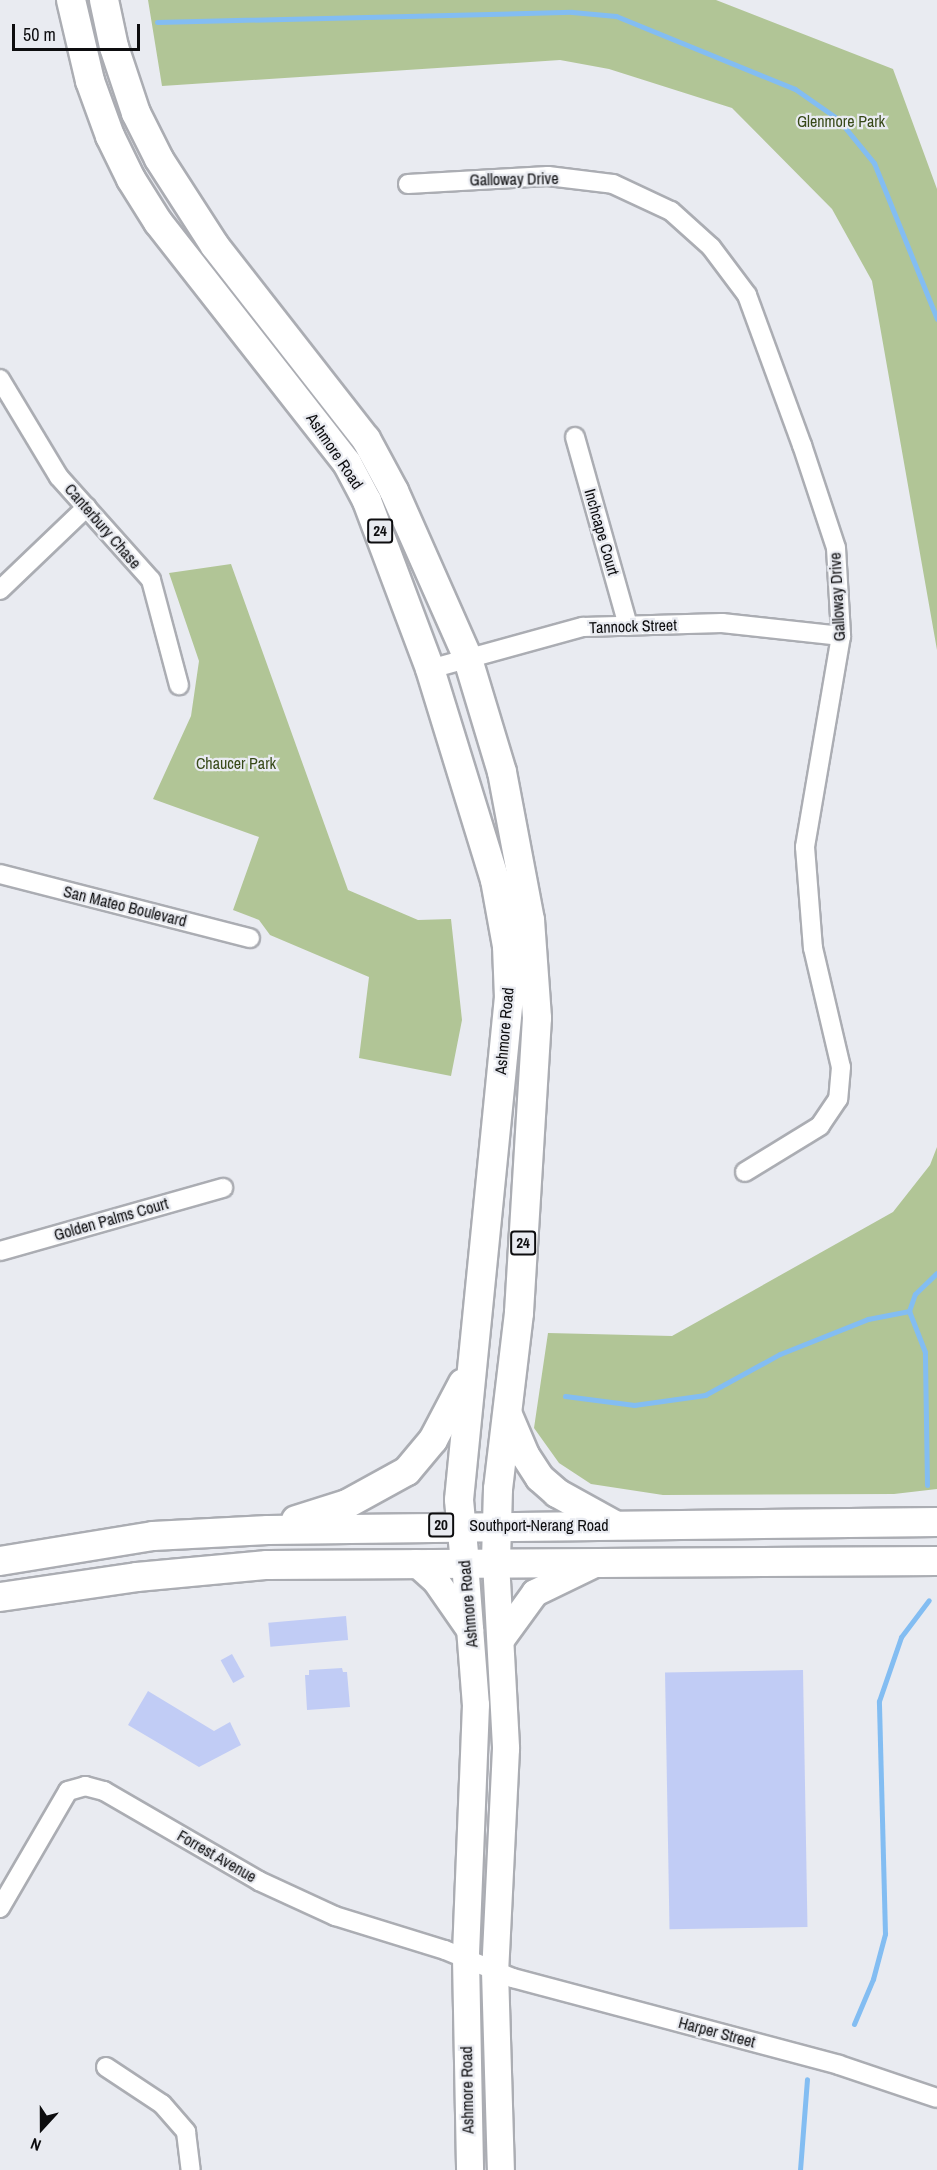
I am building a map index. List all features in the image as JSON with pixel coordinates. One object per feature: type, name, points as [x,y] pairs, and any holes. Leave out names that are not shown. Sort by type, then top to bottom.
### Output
[{"type":"main road","name":"Ashmore Road","points":[[71,0],[90,81],[131,178],[176,246],[347,463],[389,551],[430,669],[495,880],[507,946],[508,997],[470,1368],[460,1525],[476,1705],[466,1958],[470,2170]]},
{"type":"main road","name":"Ashmore Road","points":[[104,0],[114,47],[136,113],[159,159],[215,246],[366,439],[410,523],[467,656],[502,772],[523,875],[537,1018],[519,1313],[496,1525],[505,1795],[495,1971],[501,2170]]},
{"type":"main road","points":[[268,1530],[347,1504],[407,1471],[443,1424],[470,1368]]},
{"type":"main road","points":[[507,1413],[525,1455],[540,1478],[557,1493],[614,1525]]},
{"type":"main road","name":"Southport-Nerang Road","points":[[0,1561],[153,1536],[268,1530],[460,1525],[937,1522]]},
{"type":"main road","points":[[0,1597],[126,1578],[238,1568],[496,1562],[937,1560]]},
{"type":"main road","points":[[501,1640],[535,1593],[602,1561]]},
{"type":"main road","points":[[416,1563],[436,1581],[470,1630]]},
{"type":"street","name":"Galloway Drive","points":[[408,184],[548,176],[613,184],[671,211],[711,247],[747,295],[802,444],[836,548],[841,636],[805,847],[813,948],[841,1066],[838,1099],[820,1126],[746,1172]]},
{"type":"street","name":"Canterbury Chase","points":[[0,379],[60,477],[151,580],[179,685]]},
{"type":"street","name":"Inchcape Court","points":[[575,437],[628,626]]},
{"type":"street","points":[[0,590],[87,507]]},
{"type":"street","name":"Tannock Street","points":[[430,669],[467,656],[583,627],[722,623],[841,636]]},
{"type":"street","name":"San Mateo Boulevard","points":[[0,874],[250,938]]},
{"type":"street","name":"Golden Palms Court","points":[[0,1251],[223,1188]]},
{"type":"street","name":"Forrest Avenue","points":[[0,1908],[68,1791],[85,1786],[104,1791],[309,1905],[466,1958],[495,1971]]},
{"type":"street","name":"Harper Street","points":[[495,1971],[839,2065],[937,2098]]},
{"type":"street","points":[[106,2067],[162,2104],[186,2132],[191,2170]]},
{"type":"green space","name":"Glenmore Park","points":[[148,0],[716,0],[893,69],[937,189],[937,650],[872,281],[832,209],[732,108],[609,69],[560,60],[162,86]]},
{"type":"green space","name":"Chaucer Park","points":[[231,564],[348,890],[418,920],[451,919],[462,1020],[451,1076],[359,1058],[369,977],[270,935],[259,920],[233,910],[259,837],[153,799],[191,716],[199,661],[169,573]]},
{"type":"green space","points":[[937,1147],[937,1489],[894,1494],[663,1495],[591,1484],[559,1463],[534,1428],[548,1333],[672,1336],[893,1212],[930,1165]]},
{"type":"building","points":[[346,1616],[348,1640],[270,1647],[268,1623]]},
{"type":"building","points":[[232,1654],[245,1677],[233,1683],[221,1660]]},
{"type":"building","points":[[342,1668],[343,1672],[347,1672],[350,1707],[307,1710],[305,1675],[309,1675],[309,1670]]},
{"type":"building","points":[[803,1670],[807,1927],[670,1929],[665,1672]]},
{"type":"building","points":[[148,1691],[214,1731],[230,1722],[241,1745],[199,1767],[128,1725]]},
{"type":"waterway","points":[[157,22],[572,12],[616,16],[795,89],[838,119],[874,163],[937,319]]},
{"type":"waterway","points":[[927,1485],[925,1352],[909,1311],[915,1294],[937,1273]]},
{"type":"waterway","points":[[565,1396],[634,1405],[705,1395],[780,1354],[868,1319],[909,1311]]},
{"type":"waterway","points":[[854,2024],[873,1979],[885,1934],[879,1701],[901,1637],[929,1600]]},
{"type":"waterway","points":[[800,2170],[807,2079]]}]
